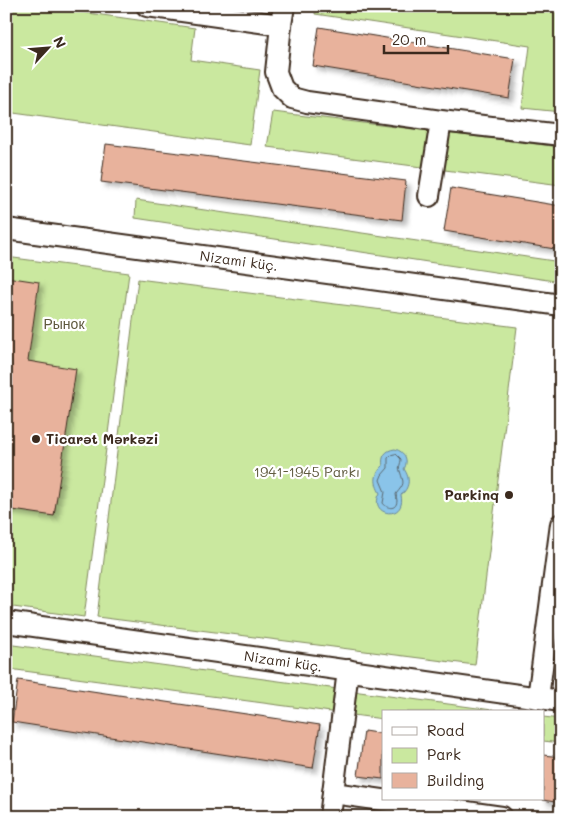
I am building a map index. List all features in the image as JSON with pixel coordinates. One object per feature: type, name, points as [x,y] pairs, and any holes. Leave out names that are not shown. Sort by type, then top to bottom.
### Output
[{"type":"street","points":[[147,6],[283,15],[276,72],[282,88],[292,98],[307,102],[441,121],[561,135]]},
{"type":"street","points":[[429,196],[441,121]]},
{"type":"street","name":"Nizami küç.","points":[[6,229],[561,305]]},
{"type":"street","points":[[538,698],[561,524]]},
{"type":"street","name":"Nizami küç.","points":[[6,622],[561,701]]},
{"type":"street","points":[[330,817],[348,670]]},
{"type":"street","points":[[333,793],[398,810],[502,817]]},
{"type":"green space","points":[[6,6],[38,6],[195,28],[191,60],[260,70],[250,145],[6,112]]},
{"type":"green space","points":[[316,6],[561,6],[561,112],[522,108],[530,46],[315,14]]},
{"type":"green space","points":[[273,112],[561,147],[561,185],[267,147]]},
{"type":"green space","points":[[136,200],[561,262],[561,282],[135,218]]},
{"type":"green space","name":"Рынок","points":[[6,257],[129,273],[84,617],[6,606]]},
{"type":"green space","name":"1941-1945 Parkı","points":[[138,279],[517,327],[475,665],[97,617]]},
{"type":"green space","points":[[6,644],[492,710],[382,710],[382,719],[9,669],[6,686]]},
{"type":"green space","points":[[544,717],[561,719],[561,743],[544,741]]},
{"type":"water","points":[[395,449],[405,457],[404,469],[408,476],[408,483],[401,495],[401,504],[398,509],[388,513],[379,507],[377,501],[380,493],[376,479],[378,472],[383,466],[384,454]]},
{"type":"building","points":[[319,27],[515,59],[509,98],[313,66]]},
{"type":"building","points":[[106,144],[406,181],[402,220],[101,182]]},
{"type":"building","points":[[451,188],[561,206],[561,250],[444,231]]},
{"type":"building","name":"Ticarət Mərkəzi","points":[[6,277],[39,282],[28,361],[76,369],[54,516],[6,509]]},
{"type":"building","points":[[18,680],[320,725],[313,768],[12,722]]},
{"type":"building","points":[[364,731],[382,734],[382,779],[358,776]]},
{"type":"building","points":[[544,755],[561,757],[561,803],[543,800]]},
{"type":"place","name":"Ticarət Mərkəzi","points":[[36,439]]},
{"type":"place","name":"Parkinq","points":[[509,495]]}]
